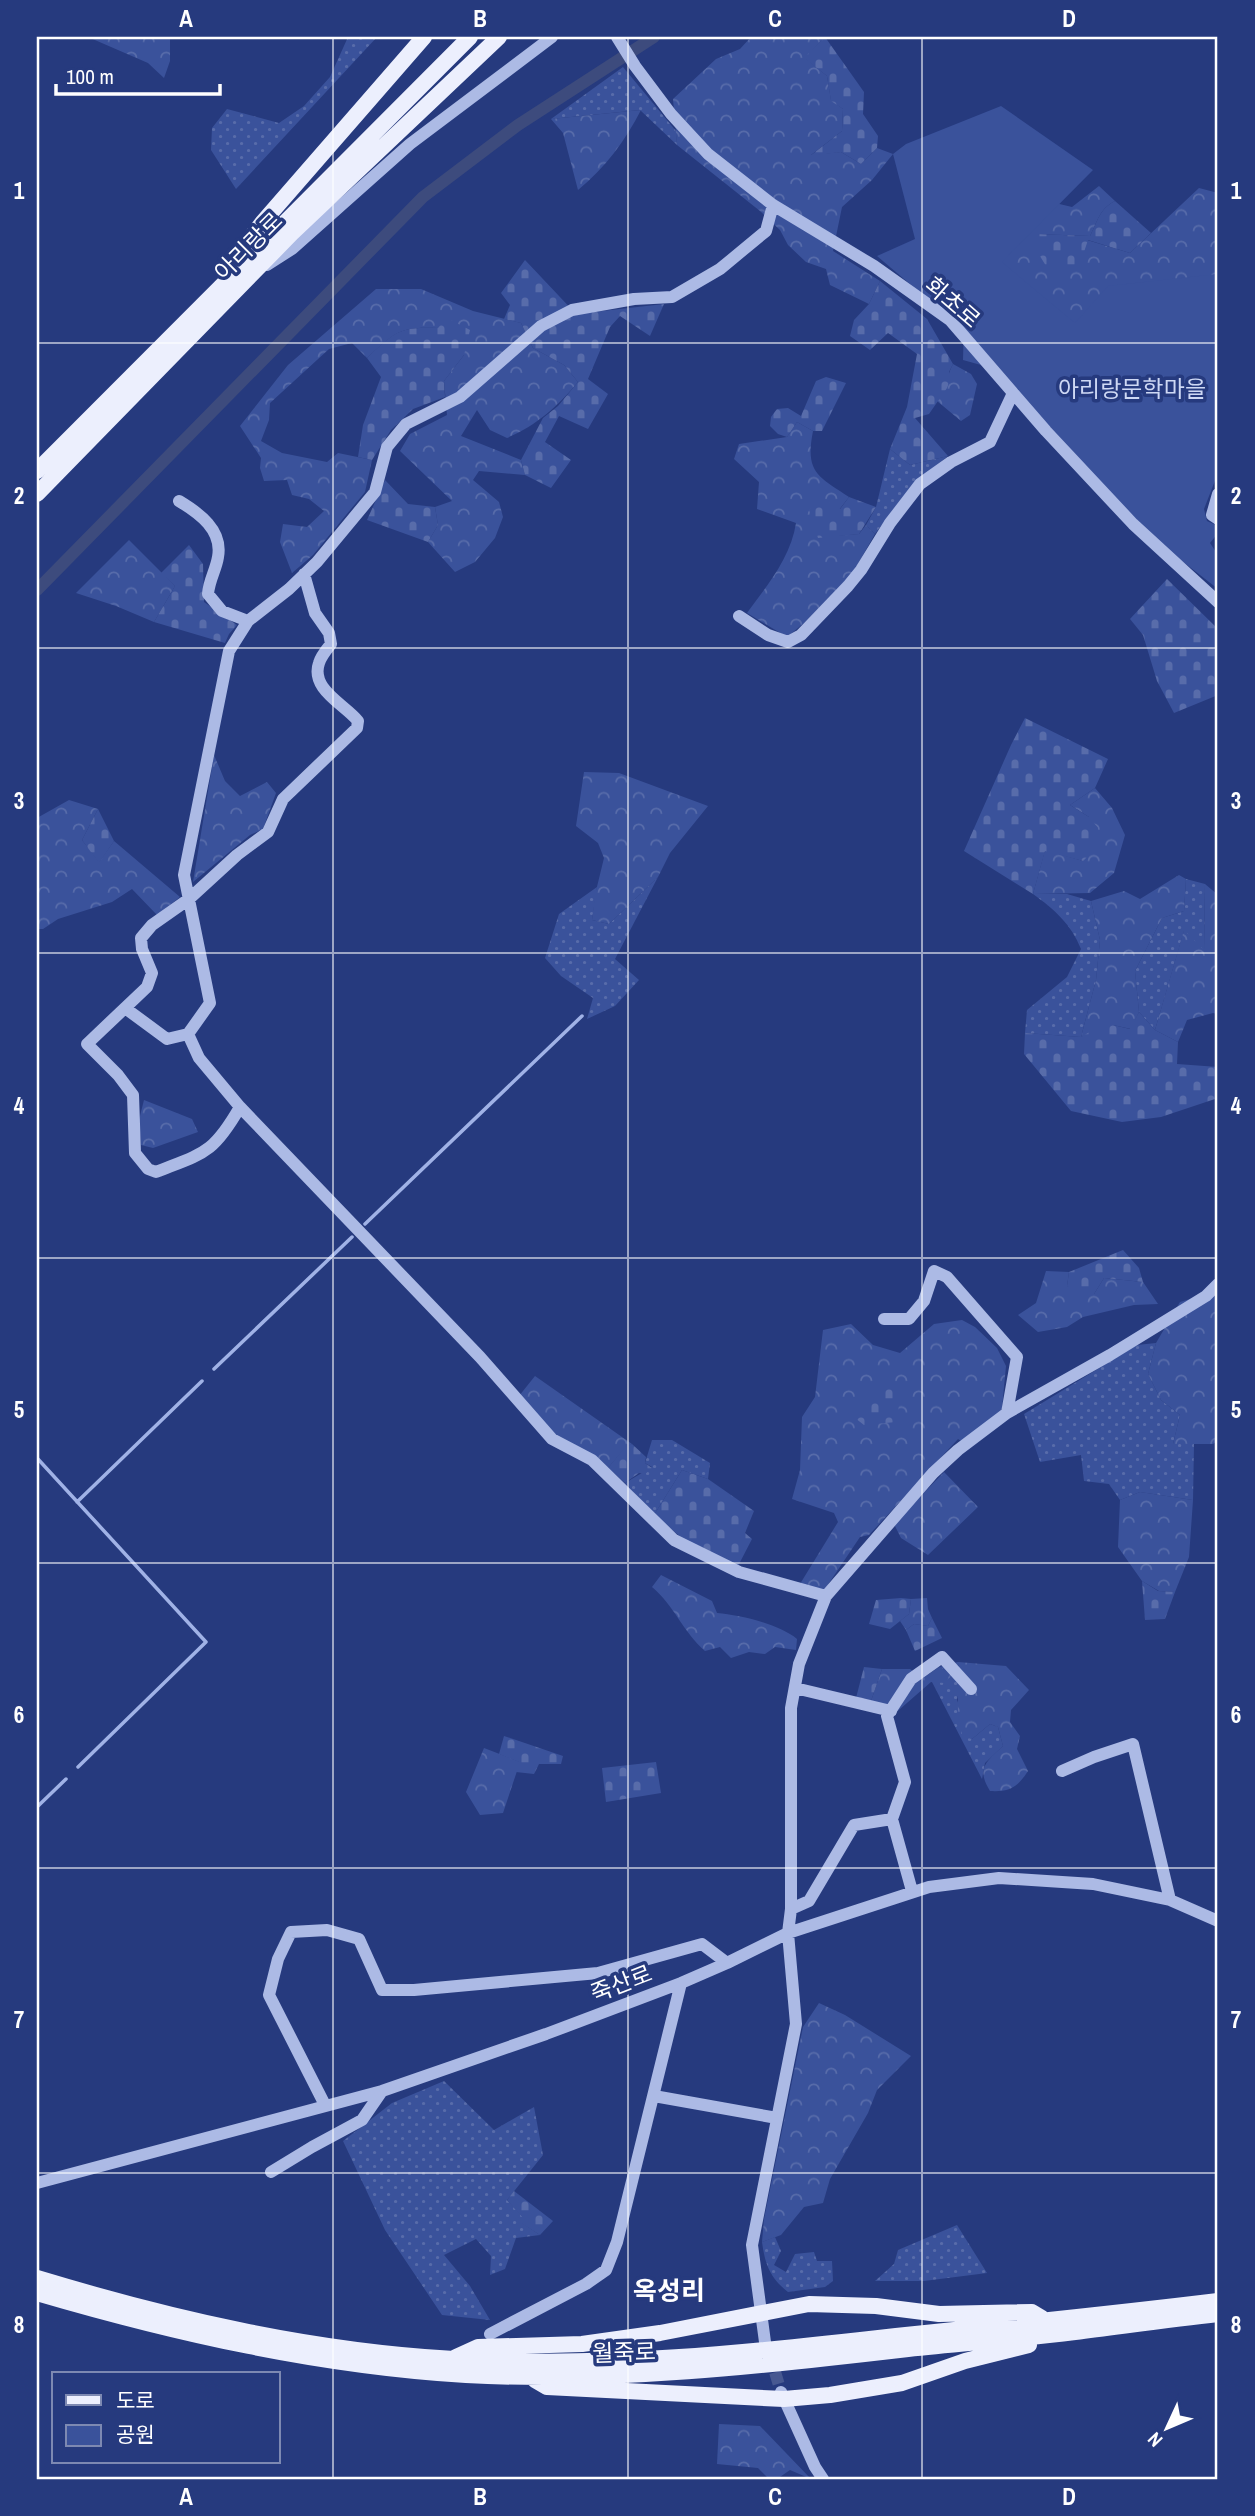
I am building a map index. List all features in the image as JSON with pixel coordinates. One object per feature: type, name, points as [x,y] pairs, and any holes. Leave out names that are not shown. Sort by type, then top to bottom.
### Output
[{"type":"main road","points":[[242,273],[243,248],[262,223],[424,37]]},
{"type":"main road","name":"아리랑로","points":[[37,494],[242,273],[470,37]]},
{"type":"main road","name":"아리랑로","points":[[37,471],[242,273],[292,233],[499,37]]},
{"type":"main road","name":"월죽로","points":[[37,2278],[160,2313],[250,2333],[366,2351],[523,2362],[610,2362],[687,2358],[1218,2301]]},
{"type":"main road","name":"월죽로","points":[[37,2293],[185,2334],[264,2350],[464,2375],[530,2377],[689,2373],[1218,2314]]},
{"type":"main road","points":[[451,2359],[478,2347],[582,2344],[729,2322],[809,2304],[842,2304],[939,2314],[1032,2312],[1047,2321]]},
{"type":"main road","points":[[530,2377],[547,2387],[830,2395],[902,2383],[965,2361],[1024,2346],[1060,2343],[1075,2332]]},
{"type":"street","points":[[242,273],[292,248],[410,144],[552,37]]},
{"type":"street","name":"화초로","points":[[617,37],[671,114],[708,154],[773,205],[874,266],[950,320],[1133,524],[1217,598]]},
{"type":"street","points":[[125,1008],[167,1039],[188,1034],[210,1003],[184,875],[229,651],[248,621],[304,574],[375,492],[387,447],[406,424],[460,397],[541,326],[572,310],[634,299],[672,297],[720,270],[766,231],[773,205]]},
{"type":"street","points":[[740,616],[768,635],[788,642],[801,635],[861,570],[890,523],[920,484],[951,462],[990,442],[1013,393]]},
{"type":"street","points":[[1218,494],[1212,515],[1218,519]]},
{"type":"street","points":[[179,501],[201,514],[217,536],[219,556],[209,581],[208,594],[222,611],[248,621]]},
{"type":"street","points":[[240,1107],[213,1146],[197,1157],[156,1172],[148,1169],[135,1153],[133,1095],[118,1075],[87,1044],[147,987],[152,973],[142,949],[141,938],[152,925],[189,899],[227,863],[268,832],[283,799],[356,727],[358,721],[328,694],[317,677],[319,662],[331,643],[329,633],[316,613],[304,574]]},
{"type":"street","points":[[188,1034],[199,1058],[240,1107],[480,1357],[552,1439],[592,1460],[674,1540],[739,1572],[826,1596]]},
{"type":"street","points":[[884,1319],[909,1319],[924,1301],[934,1272],[947,1277],[1017,1357],[1007,1413]]},
{"type":"street","points":[[765,2342],[752,2245],[796,2024],[788,1933],[791,1909],[791,1707],[799,1664],[826,1596],[933,1473],[958,1450],[1007,1413],[1110,1355],[1206,1296],[1218,1284]]},
{"type":"street","points":[[912,1891],[892,1819],[905,1782],[887,1716],[911,1679],[942,1657],[971,1689]]},
{"type":"street","points":[[795,1688],[891,1711]]},
{"type":"street","points":[[1062,1771],[1133,1744],[1170,1900]]},
{"type":"street","points":[[791,1909],[809,1901],[854,1825],[892,1819]]},
{"type":"street","name":"죽산로","points":[[37,2183],[382,2091],[546,2034],[681,1983],[727,1964],[788,1933],[929,1887],[999,1878],[1093,1884],[1170,1900],[1218,1921]]},
{"type":"street","points":[[325,2105],[269,1994],[278,1959],[291,1932],[327,1930],[359,1939],[382,1990],[414,1990],[598,1973],[702,1944],[727,1964]]},
{"type":"street","points":[[490,2334],[586,2284],[606,2270],[617,2242],[681,1983]]},
{"type":"street","points":[[271,2172],[362,2120],[382,2091]]},
{"type":"street","points":[[654,2096],[777,2118]]},
{"type":"street","points":[[783,2395],[823,2479]]},
{"type":"green space","points":[[88,37],[170,37],[170,61],[164,78],[148,63]]},
{"type":"green space","points":[[348,37],[377,37],[236,189],[211,150],[212,128],[227,109],[279,123],[304,106],[330,77]]},
{"type":"green space","points":[[751,37],[825,37],[805,58],[827,76],[831,100],[843,109],[842,131],[811,155],[841,152],[861,164],[877,148],[893,154],[872,180],[842,207],[833,251],[880,281],[869,304],[830,285],[826,269],[806,262],[788,245],[780,230],[760,211],[677,145],[673,99],[716,59],[740,49]]},
{"type":"green space","points":[[825,37],[864,92],[863,114],[878,136],[877,148],[861,164],[841,152],[810,156],[842,131],[843,109],[831,101],[827,76],[804,58]]},
{"type":"green space","points":[[623,67],[676,131],[677,145],[640,110],[551,119]]},
{"type":"green space","name":"아리랑문학마을","points":[[1001,106],[1093,170],[1002,262],[1075,323],[1108,286],[1218,274],[1218,473],[1204,509],[1207,521],[1218,526],[1218,533],[1210,543],[1218,555],[1218,589],[1146,533],[958,325],[877,256],[915,239],[893,154],[906,144]]},
{"type":"green space","points":[[641,110],[614,153],[578,190],[563,133],[551,119]]},
{"type":"green space","points":[[1099,186],[1115,201],[1102,212],[1090,236],[1035,234],[1087,240],[1130,253],[1199,188],[1218,193],[1218,309],[1017,375],[963,360],[965,292],[1034,198],[1072,207]]},
{"type":"green space","points":[[1115,201],[1151,233],[1130,253],[1088,240],[1080,264],[1048,269],[1033,245],[1035,234],[1090,236],[1102,212]]},
{"type":"green space","points":[[525,260],[576,314],[664,304],[650,336],[620,316],[610,327],[588,379],[608,394],[588,429],[559,416],[545,442],[571,460],[551,488],[525,475],[521,460],[543,418],[558,406],[578,382],[564,365],[533,348],[521,323],[504,319],[510,305],[501,293]]},
{"type":"green space","points":[[880,281],[927,319],[953,364],[947,388],[929,414],[915,418],[948,456],[910,465],[890,449],[907,407],[917,354],[888,333],[870,350],[850,336],[854,320],[869,304]]},
{"type":"green space","points":[[376,289],[421,289],[473,311],[521,323],[533,348],[564,365],[578,382],[546,414],[507,438],[490,430],[477,410],[461,436],[521,460],[525,475],[479,471],[473,480],[499,502],[503,517],[495,538],[475,562],[455,572],[428,542],[438,525],[435,507],[452,501],[400,451],[410,434],[447,415],[444,381],[464,355],[438,328],[414,328],[398,333],[367,358],[352,343],[329,349],[270,403],[269,420],[261,441],[282,453],[327,462],[338,453],[372,460],[365,492],[313,555],[292,573],[280,542],[283,524],[307,527],[324,511],[309,499],[292,495],[287,480],[264,481],[260,468],[261,458],[240,426],[288,365]]},
{"type":"green space","points":[[447,318],[470,330],[464,355],[444,381],[445,397],[413,409],[391,430],[372,460],[358,457],[363,425],[381,377],[367,358],[398,333],[414,328],[438,328]]},
{"type":"green space","points":[[953,364],[971,374],[977,384],[970,415],[961,421],[937,401],[944,391]]},
{"type":"green space","points":[[826,377],[846,383],[822,431],[813,431],[797,422],[787,437],[778,434],[770,426],[771,417],[777,409],[788,408],[801,416],[816,381]]},
{"type":"green space","points":[[797,422],[813,431],[811,456],[816,472],[849,497],[818,537],[859,534],[866,525],[875,534],[852,574],[787,637],[747,613],[784,559],[796,523],[757,509],[759,482],[734,459],[739,444],[787,437]]},
{"type":"green space","points":[[890,449],[910,465],[948,456],[911,486],[875,534],[866,525],[876,507]]},
{"type":"green space","points":[[385,480],[408,504],[435,507],[438,525],[428,542],[367,520]]},
{"type":"green space","points":[[849,497],[876,507],[859,534],[818,538],[809,510],[823,499],[840,509]]},
{"type":"green space","points":[[129,540],[175,586],[154,622],[76,593]]},
{"type":"green space","points":[[189,545],[203,564],[204,602],[237,625],[225,643],[154,622],[175,586],[161,573]]},
{"type":"green space","points":[[1167,579],[1218,629],[1218,695],[1174,713],[1157,681],[1143,635],[1130,619]]},
{"type":"green space","points":[[1025,718],[1108,759],[1095,788],[1070,805],[1089,817],[1098,828],[1094,850],[1083,861],[1045,851],[1033,894],[964,851]]},
{"type":"green space","points":[[214,755],[225,781],[240,796],[267,782],[276,793],[263,829],[250,835],[193,882]]},
{"type":"green space","points":[[584,772],[619,773],[708,806],[670,853],[658,877],[609,924],[592,920],[604,858],[598,843],[576,826]]},
{"type":"green space","points":[[1095,788],[1112,808],[1125,835],[1114,873],[1090,893],[1033,894],[1045,850],[1083,861],[1089,817],[1070,805]]},
{"type":"green space","points":[[69,800],[98,809],[82,840],[99,862],[114,841],[180,897],[157,915],[132,889],[112,902],[58,919],[43,929],[37,929],[37,818]]},
{"type":"green space","points":[[98,809],[114,841],[99,863],[82,840]]},
{"type":"green space","points":[[1179,875],[1186,879],[1184,911],[1162,918],[1135,971],[1139,1012],[1131,1029],[1113,1025],[1081,1037],[1096,980],[1100,940],[1091,901],[1124,891],[1140,899]]},
{"type":"green space","points":[[658,877],[615,959],[639,980],[615,1006],[587,1019],[593,998],[561,976],[545,958],[559,914],[597,887],[592,920],[609,924]]},
{"type":"green space","points":[[1186,879],[1205,884],[1204,951],[1184,931],[1155,1030],[1139,1012],[1135,971],[1162,918],[1184,911]]},
{"type":"green space","points":[[1205,884],[1218,895],[1218,1014],[1187,1020],[1178,1042],[1155,1030],[1184,930],[1204,950]]},
{"type":"green space","points":[[1033,894],[1067,894],[1091,901],[1100,940],[1096,980],[1081,1037],[1025,1033],[1027,1010],[1067,977],[1081,949],[1062,918]]},
{"type":"green space","points":[[1139,1012],[1155,1030],[1178,1042],[1177,1064],[1218,1067],[1218,1098],[1161,1117],[1122,1122],[1071,1111],[1024,1054],[1025,1033],[1081,1037],[1100,1026],[1113,1025],[1130,1029]]},
{"type":"green space","points":[[144,1100],[192,1119],[198,1132],[153,1148],[141,1145],[139,1120]]},
{"type":"green space","points":[[1123,1250],[1139,1268],[1143,1282],[1104,1278],[1094,1294],[1081,1295],[1067,1286],[1069,1272]]},
{"type":"green space","points":[[1046,1271],[1069,1272],[1067,1286],[1094,1294],[1104,1278],[1143,1282],[1158,1304],[1134,1305],[1083,1317],[1067,1327],[1038,1332],[1018,1315],[1036,1303]]},
{"type":"green space","points":[[1218,1291],[1218,1440],[1213,1444],[1173,1444],[1180,1415],[1161,1400],[1148,1374],[1156,1343],[1180,1302]]},
{"type":"green space","points":[[962,1320],[975,1327],[997,1348],[1006,1366],[1002,1408],[993,1430],[969,1446],[958,1439],[869,1535],[860,1537],[823,1592],[800,1584],[838,1522],[834,1513],[792,1499],[800,1470],[802,1417],[815,1397],[823,1330],[851,1324],[873,1345],[900,1353],[934,1324]]},
{"type":"green space","points":[[1156,1343],[1148,1374],[1161,1400],[1180,1415],[1173,1444],[1194,1444],[1193,1500],[1140,1492],[1120,1500],[1109,1484],[1084,1481],[1081,1455],[1040,1462],[1024,1414],[1137,1345]]},
{"type":"green space","points":[[535,1376],[632,1444],[625,1448],[608,1468],[555,1436],[519,1396]]},
{"type":"green space","points":[[885,1387],[902,1389],[896,1422],[864,1425],[855,1418],[854,1410]]},
{"type":"green space","points":[[652,1440],[672,1440],[710,1463],[708,1479],[682,1470],[654,1515],[625,1483],[652,1467],[645,1463]]},
{"type":"green space","points":[[632,1444],[646,1457],[645,1463],[652,1468],[625,1483],[608,1468],[625,1447]]},
{"type":"green space","points":[[682,1470],[708,1479],[754,1511],[745,1533],[752,1539],[738,1566],[682,1538],[654,1515]]},
{"type":"green space","points":[[944,1472],[978,1507],[928,1555],[901,1538],[894,1524]]},
{"type":"green space","points":[[1140,1492],[1193,1500],[1189,1557],[1175,1592],[1159,1591],[1142,1581],[1118,1547],[1120,1500]]},
{"type":"green space","points":[[661,1575],[712,1601],[717,1613],[759,1621],[789,1634],[797,1639],[796,1650],[775,1647],[765,1654],[749,1652],[731,1658],[720,1647],[705,1651],[652,1587]]},
{"type":"green space","points":[[1142,1581],[1158,1591],[1175,1592],[1165,1619],[1145,1620]]},
{"type":"green space","points":[[927,1598],[932,1618],[928,1626],[914,1624],[906,1630],[900,1621],[909,1614],[911,1599]]},
{"type":"green space","points":[[911,1599],[909,1614],[890,1629],[869,1624],[876,1600]]},
{"type":"green space","points":[[932,1618],[942,1638],[915,1651],[906,1630],[914,1624],[928,1626]]},
{"type":"green space","points":[[958,1662],[960,1687],[957,1700],[972,1739],[990,1724],[998,1727],[1003,1746],[985,1763],[982,1779],[932,1682],[945,1682],[951,1674],[939,1667]]},
{"type":"green space","points":[[958,1662],[1006,1666],[1029,1690],[1011,1710],[1010,1722],[1020,1736],[1017,1749],[1028,1771],[1012,1788],[990,1791],[984,1777],[983,1771],[988,1761],[1003,1746],[998,1727],[990,1724],[972,1739],[963,1737],[958,1709]]},
{"type":"green space","points":[[864,1667],[882,1669],[871,1701],[856,1698]]},
{"type":"green space","points":[[939,1667],[952,1674],[945,1683],[931,1682],[892,1716],[871,1701],[882,1669],[910,1669],[923,1678]]},
{"type":"green space","points":[[504,1736],[563,1756],[561,1764],[539,1764],[534,1774],[516,1772],[519,1762],[499,1754]]},
{"type":"green space","points":[[484,1748],[520,1762],[503,1813],[480,1815],[466,1792]]},
{"type":"green space","points":[[656,1762],[661,1793],[606,1802],[602,1768]]},
{"type":"green space","points":[[819,2003],[845,2015],[911,2056],[877,2090],[868,2113],[830,2179],[823,2203],[804,2207],[781,2235],[762,2242],[764,2219],[803,2027]]},
{"type":"green space","points":[[444,2081],[494,2130],[534,2107],[543,2155],[507,2200],[524,2218],[522,2223],[540,2235],[516,2238],[505,2269],[490,2275],[491,2256],[476,2239],[444,2255],[470,2286],[490,2320],[442,2315],[385,2230],[343,2141],[392,2103]]},
{"type":"green space","points":[[514,2191],[553,2221],[540,2235],[521,2223],[523,2218],[507,2200]]},
{"type":"green space","points":[[957,2225],[987,2273],[924,2281],[875,2281],[894,2264],[898,2250]]},
{"type":"green space","points":[[775,2237],[781,2251],[774,2265],[786,2272],[795,2254],[814,2252],[817,2261],[832,2261],[833,2281],[825,2287],[788,2292],[769,2270],[765,2257],[762,2242]]},
{"type":"green space","points":[[719,2424],[760,2426],[811,2479],[790,2470],[777,2479],[769,2479],[758,2468],[717,2464]]},
{"type":"waterway","points":[[37,590],[423,197],[518,125],[654,37]]},
{"type":"waterway","points":[[365,1224],[582,1016]]},
{"type":"waterway","points":[[214,1369],[352,1237]]},
{"type":"waterway","points":[[77,1502],[202,1381]]},
{"type":"waterway","points":[[37,1458],[206,1642],[78,1767]]},
{"type":"waterway","points":[[37,1807],[66,1779]]},
{"type":"tunnel","points":[[770,2355],[781,2392]]},
{"type":"district","name":"옥성리","points":[[669,2290]]}]
